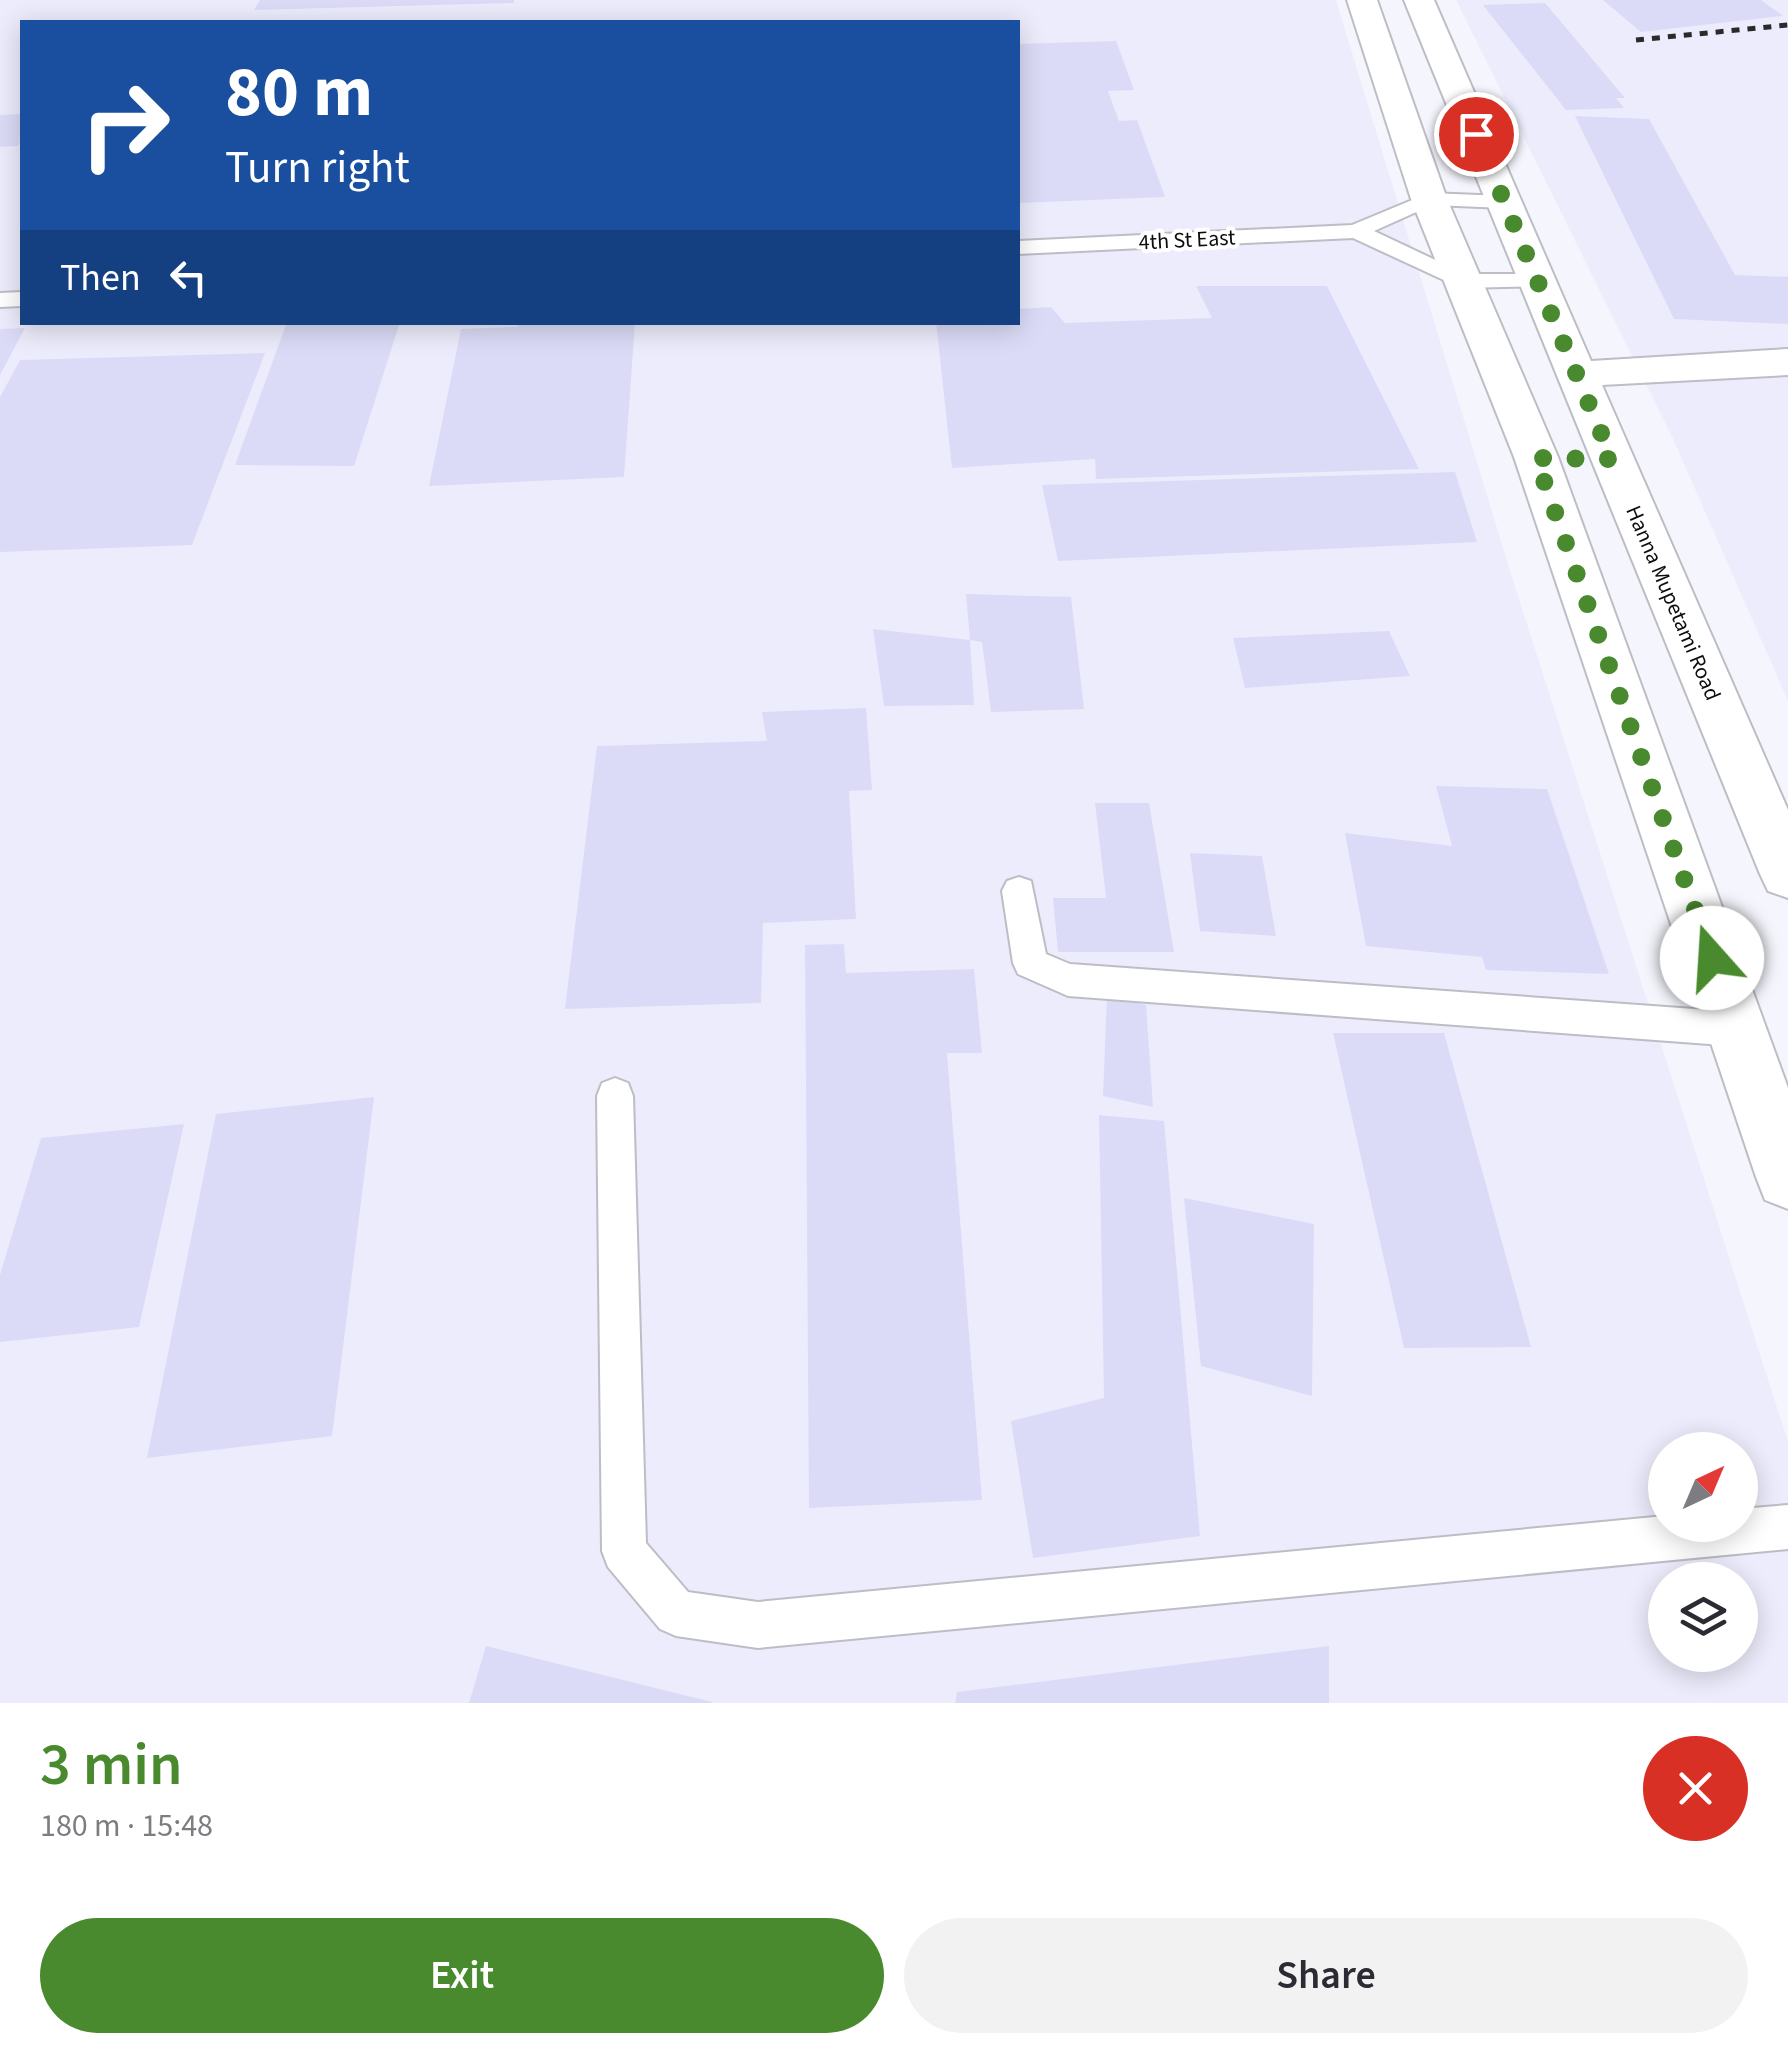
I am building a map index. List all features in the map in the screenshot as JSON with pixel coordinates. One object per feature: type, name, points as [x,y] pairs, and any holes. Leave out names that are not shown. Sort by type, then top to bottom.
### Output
[{"type":"street","points":[[1362,0],[1429,198],[1536,458],[1788,1177]]},
{"type":"street","name":"Hanna Mupetami Road","points":[[1419,0],[1788,874]]},
{"type":"street","points":[[1578,374],[1788,362]]},
{"type":"street","points":[[1536,458],[1612,459]]},
{"type":"lane","name":"4th St East","points":[[1020,248],[1356,231],[1429,198],[1505,202]]},
{"type":"lane","name":"4th St East","points":[[1356,231],[1461,281],[1539,281]]},
{"type":"lane","points":[[1019,891],[1030,962],[1068,980],[1736,1029]]},
{"type":"lane","points":[[615,1096],[624,1551],[676,1613],[758,1625],[1788,1527]]},
{"type":"shaded area","points":[[0,0],[1336,0],[1512,577],[1788,1442],[1788,1703],[0,1703]]},
{"type":"shaded area","points":[[1456,0],[1788,0],[1788,701],[1674,441]]},
{"type":"building","points":[[260,0],[514,0],[514,3],[254,10]]},
{"type":"building","points":[[1603,0],[1761,0],[1783,16],[1641,32]]},
{"type":"building","points":[[1545,3],[1625,98],[1616,98],[1624,108],[1566,110],[1483,5]]},
{"type":"building","points":[[1116,41],[1134,90],[1108,91],[1119,121],[1137,120],[1165,197],[1020,203],[1020,44]]},
{"type":"building","points":[[20,114],[18,146],[0,147],[0,115]]},
{"type":"building","points":[[1575,116],[1649,119],[1735,275],[1788,277],[1788,324],[1674,319]]},
{"type":"building","points":[[1196,286],[1327,286],[1419,469],[1096,479],[1095,459],[952,468],[936,325],[1020,325],[1020,309],[1051,307],[1065,323],[1212,318]]},
{"type":"building","points":[[286,325],[399,325],[354,466],[235,465]]},
{"type":"building","points":[[635,325],[624,477],[429,486],[461,329]]},
{"type":"building","points":[[25,328],[0,375],[0,329]]},
{"type":"building","points":[[265,353],[192,545],[0,552],[0,397],[20,360]]},
{"type":"building","points":[[1455,472],[1477,542],[1058,561],[1042,485]]},
{"type":"building","points":[[966,594],[1071,597],[1084,709],[991,712],[982,642],[970,640]]},
{"type":"building","points":[[873,629],[970,640],[974,705],[884,706]]},
{"type":"building","points":[[1389,631],[1410,676],[1245,688],[1233,638]]},
{"type":"building","points":[[866,708],[872,790],[849,791],[856,919],[763,923],[761,1003],[565,1009],[597,746],[767,741],[762,712]]},
{"type":"building","points":[[1436,786],[1547,789],[1609,974],[1486,970],[1482,957],[1366,946],[1345,833],[1452,846]]},
{"type":"building","points":[[1095,803],[1149,803],[1174,952],[1058,952],[1053,898],[1106,898]]},
{"type":"building","points":[[1190,853],[1262,856],[1276,936],[1200,931]]},
{"type":"building","points":[[844,944],[846,973],[974,969],[982,1053],[947,1053],[982,1500],[809,1508],[805,945]]},
{"type":"building","points":[[1107,996],[1146,1005],[1153,1107],[1103,1096]]},
{"type":"building","points":[[1333,1033],[1444,1033],[1531,1347],[1404,1348]]},
{"type":"building","points":[[374,1097],[332,1436],[147,1458],[216,1114]]},
{"type":"building","points":[[1099,1115],[1164,1121],[1200,1536],[1033,1558],[1011,1421],[1104,1398]]},
{"type":"building","points":[[184,1124],[139,1327],[0,1342],[0,1275],[41,1138]]},
{"type":"building","points":[[1184,1198],[1314,1224],[1312,1396],[1201,1366]]},
{"type":"building","points":[[486,1646],[712,1702],[712,1703],[469,1703]]},
{"type":"building","points":[[1329,1646],[1329,1703],[955,1703],[957,1692]]},
{"type":"railway","points":[[1636,40],[1788,25]]},
{"type":"route","points":[[1476,134],[1612,459],[1536,458],[1712,958]]}]
